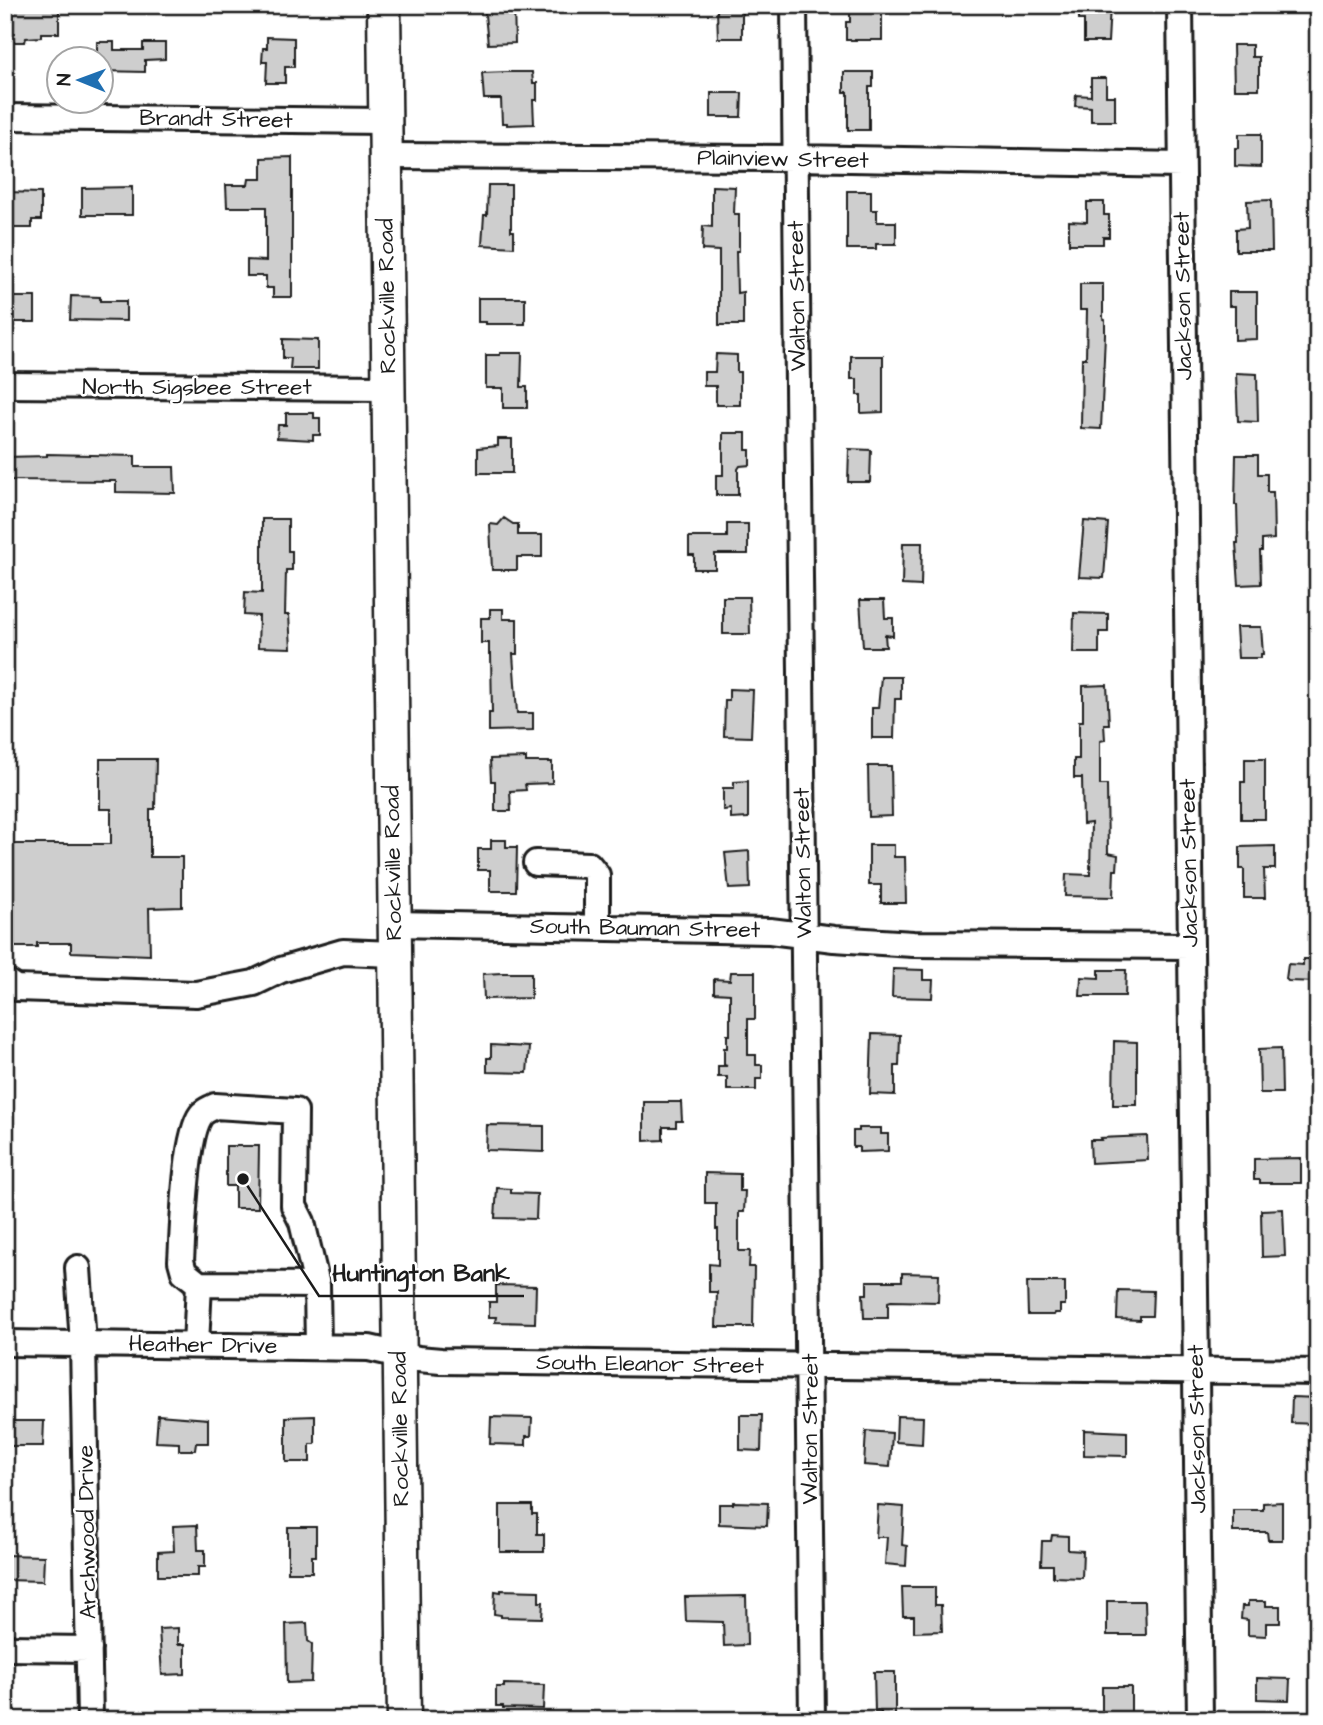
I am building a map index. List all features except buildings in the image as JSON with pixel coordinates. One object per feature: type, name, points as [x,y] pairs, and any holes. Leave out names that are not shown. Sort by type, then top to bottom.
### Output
[{"type":"main road","name":"Rockville Road","points":[[384,5],[404,1720]]},
{"type":"street","name":"Walton Street","points":[[794,5],[812,1720]]},
{"type":"street","name":"Jackson Street","points":[[1180,5],[1200,1720]]},
{"type":"street","name":"Brandt Street","points":[[5,117],[384,121]]},
{"type":"street","name":"Plainview Street","points":[[386,156],[796,158],[1181,165]]},
{"type":"street","name":"North Sigsbee Street","points":[[5,385],[388,388]]},
{"type":"street","points":[[536,863],[589,865],[597,875],[597,926]]},
{"type":"street","name":"South Bauman Street","points":[[5,981],[16,988],[196,995],[254,983],[281,970],[393,939],[597,926],[770,931],[912,944],[1190,946]]},
{"type":"street","points":[[317,1285],[199,1284],[184,1272],[181,1261],[186,1181],[197,1122],[203,1112],[215,1106],[295,1111],[294,1206],[302,1222],[317,1285],[318,1347]]},
{"type":"street","name":"Archwood Drive","points":[[78,1268],[83,1344],[90,1720]]},
{"type":"street","points":[[196,1345],[199,1284]]},
{"type":"street","name":"Heather Drive","points":[[5,1343],[369,1348],[400,1355]]},
{"type":"street","name":"South Eleanor Street","points":[[400,1355],[441,1361],[1318,1372]]},
{"type":"street","points":[[5,1648],[89,1649]]},
{"type":"place","name":"Huntington Bank","points":[[243,1179]]}]
